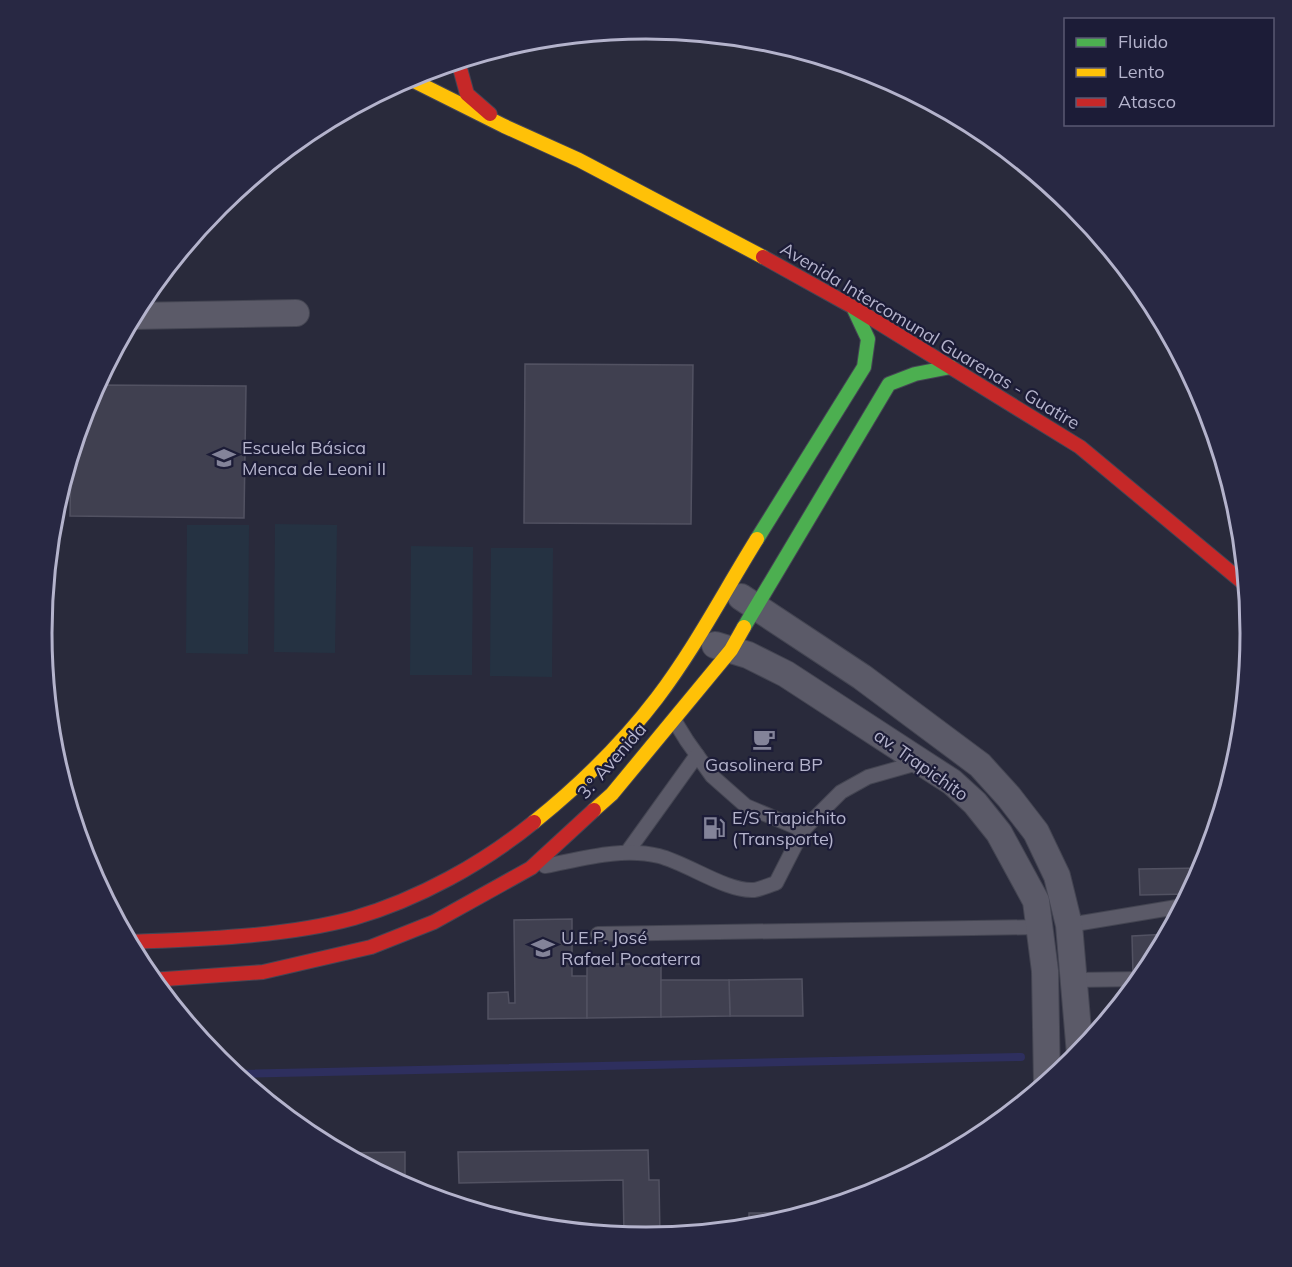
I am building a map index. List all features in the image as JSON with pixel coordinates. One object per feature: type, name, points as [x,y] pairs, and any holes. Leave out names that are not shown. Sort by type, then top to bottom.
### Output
[{"type":"street","points":[[460,69],[467,94],[504,126]]},
{"type":"street","name":"Avenida Intercomunal Guarenas - Guatire","points":[[419,84],[579,160],[816,285],[853,307],[1080,447],[1237,576]]},
{"type":"street","name":"3.° Avenida","points":[[138,942],[201,939],[283,931],[356,918],[409,900],[457,876],[517,835],[560,801],[594,769],[637,722],[698,640],[727,588],[864,367],[868,339],[853,307]]},
{"type":"street","points":[[144,316],[296,313]]},
{"type":"street","name":"3.° Avenida","points":[[163,980],[263,972],[371,947],[434,922],[531,868],[612,794],[731,650],[889,384],[915,374],[951,367]]},
{"type":"street","points":[[727,588],[862,677],[980,765],[1009,797],[1036,832],[1057,876],[1069,926],[1079,1040]]},
{"type":"street","name":"av. Trapichito","points":[[698,640],[748,655],[786,674],[952,782],[975,803],[999,832],[1036,901],[1045,971],[1047,1072]]},
{"type":"lane","points":[[673,718],[712,776],[746,806],[803,830]]},
{"type":"lane","points":[[628,851],[697,755]]},
{"type":"lane","points":[[531,868],[628,851],[659,856],[698,870],[726,885],[753,890],[776,883],[803,830],[841,792],[868,777],[921,762]]},
{"type":"lane","points":[[1069,926],[1173,908]]},
{"type":"lane","points":[[598,934],[1040,927]]},
{"type":"lane","points":[[1074,980],[1129,979]]},
{"type":"shaded area","points":[[275,524],[337,525],[335,653],[274,652]]},
{"type":"shaded area","points":[[187,525],[249,525],[248,654],[186,653]]},
{"type":"shaded area","points":[[411,546],[473,547],[472,675],[410,675]]},
{"type":"shaded area","points":[[491,548],[553,548],[552,677],[490,676]]},
{"type":"building","points":[[525,364],[693,365],[691,524],[524,523]]},
{"type":"building","points":[[107,385],[246,386],[244,518],[70,516],[72,480],[83,442]]},
{"type":"building","points":[[1192,868],[1180,894],[1140,895],[1139,869]]},
{"type":"building","name":"U.E.P. José Rafael Pocaterra","points":[[572,919],[572,976],[587,976],[587,1018],[488,1019],[488,993],[508,992],[509,1003],[515,1003],[514,920]]},
{"type":"building","points":[[1159,935],[1133,974],[1132,936]]},
{"type":"building","points":[[587,964],[661,964],[661,1017],[587,1018]]},
{"type":"building","points":[[802,979],[803,1016],[730,1016],[729,980]]},
{"type":"building","points":[[661,980],[729,980],[730,1016],[661,1017]]},
{"type":"building","points":[[648,1150],[649,1180],[659,1180],[660,1228],[624,1227],[623,1180],[459,1183],[458,1152]]},
{"type":"building","points":[[405,1152],[405,1177],[383,1167],[357,1153]]},
{"type":"building","points":[[749,1213],[781,1213],[749,1219]]},
{"type":"waterway","points":[[247,1074],[1021,1057]]},
{"type":"traffic: fast","points":[[757,539],[864,367],[868,339],[853,307]]},
{"type":"traffic: fast","points":[[744,627],[889,384],[915,374],[951,367]]},
{"type":"traffic: slow","points":[[419,84],[579,160],[763,257]]},
{"type":"traffic: slow","points":[[534,822],[599,764],[657,698],[697,640],[757,539]]},
{"type":"traffic: slow","points":[[594,810],[612,794],[731,650],[744,627]]},
{"type":"traffic: jam","points":[[460,69],[467,94],[490,114]]},
{"type":"traffic: jam","points":[[763,257],[853,307],[1080,447],[1237,578]]},
{"type":"traffic: jam","points":[[163,979],[263,972],[371,947],[434,922],[531,868],[594,810]]},
{"type":"traffic: jam","points":[[138,942],[271,933],[354,918],[402,901],[449,879],[493,852],[534,822]]},
{"type":"place","name":"Escuela Básica Menca de Leoni II","points":[[224,458]]},
{"type":"place","name":"Gasolinera BP","points":[[764,739]]},
{"type":"place","name":"E/S Trapichito (Transporte)","points":[[714,828]]},
{"type":"place","name":"U.E.P. José Rafael Pocaterra","points":[[543,948]]}]
